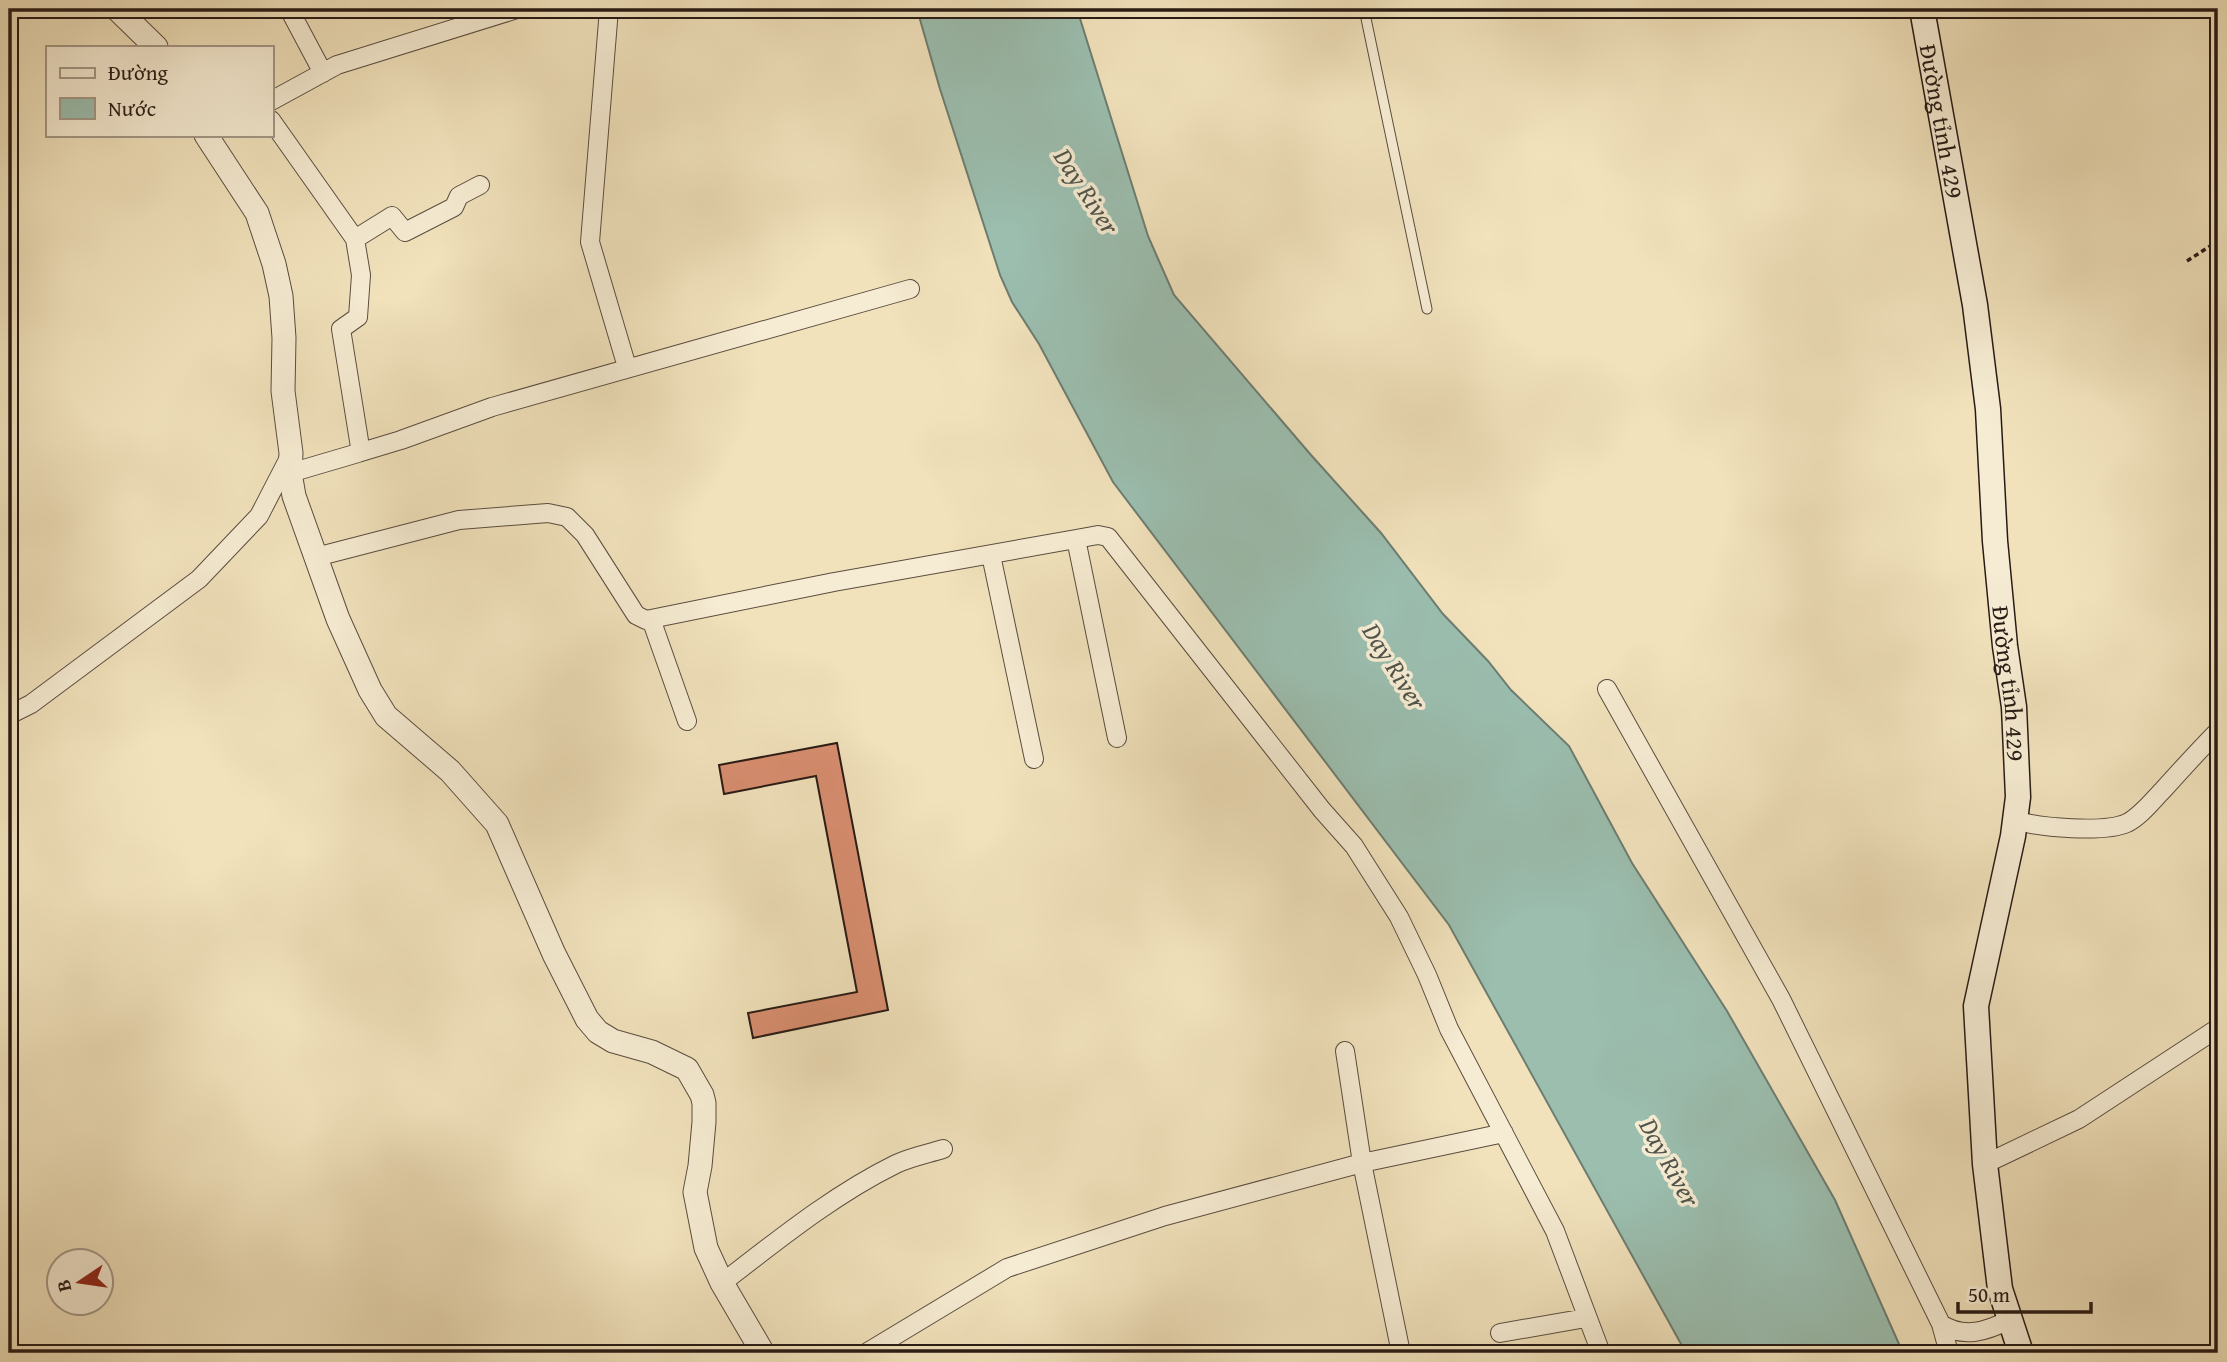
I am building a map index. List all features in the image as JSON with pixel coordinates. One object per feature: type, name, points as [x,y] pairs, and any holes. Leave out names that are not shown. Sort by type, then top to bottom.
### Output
[{"type":"main road","name":"Đường tỉnh 429","points":[[1922,9],[1975,305],[1988,409],[1995,541],[2005,646],[2014,707],[2018,785],[2015,820],[1976,1006],[1985,1164],[2000,1289],[2021,1353]]},
{"type":"street","points":[[117,9],[155,46]]},
{"type":"street","points":[[289,9],[323,73]]},
{"type":"street","points":[[273,100],[337,65],[517,9]]},
{"type":"street","points":[[608,9],[590,242],[627,368]]},
{"type":"street","points":[[273,123],[355,239],[361,275],[358,317],[341,329],[360,447],[358,453]]},
{"type":"street","points":[[209,136],[257,213],[274,264],[281,296],[284,338],[283,391],[294,496],[338,619],[370,690],[386,716],[450,771],[496,824],[554,954],[587,1019],[598,1032],[613,1041],[652,1052],[687,1069],[702,1095],[704,1122],[695,1192],[706,1248],[722,1283],[763,1353]]},
{"type":"street","points":[[355,239],[392,216],[405,232],[454,207],[459,196],[480,186]]},
{"type":"street","points":[[291,463],[358,453],[492,407],[910,289]]},
{"type":"street","points":[[9,715],[31,704],[199,579],[259,516],[291,463]]},
{"type":"street","points":[[316,557],[459,520],[548,513],[567,517],[585,535],[636,615],[651,620],[834,582],[1102,535],[1111,541],[1322,810],[1354,846],[1399,917],[1449,1029],[1555,1231],[1601,1353]]},
{"type":"street","points":[[1076,538],[1117,738]]},
{"type":"street","points":[[991,555],[1034,759]]},
{"type":"street","points":[[651,620],[687,721]]},
{"type":"street","points":[[1607,689],[1781,999],[1941,1324],[1949,1353]]},
{"type":"street","points":[[2015,820],[2032,826],[2059,829],[2117,826],[2129,822],[2148,806],[2218,731]]},
{"type":"street","points":[[1985,1164],[2079,1119],[2218,1028]]},
{"type":"street","points":[[1345,1051],[1362,1163],[1401,1353]]},
{"type":"street","points":[[866,1353],[1007,1268],[1030,1259],[1153,1220],[1362,1163],[1504,1133]]},
{"type":"street","points":[[722,1283],[806,1219],[843,1195],[898,1163],[943,1149]]},
{"type":"street","points":[[1500,1333],[1587,1318]]},
{"type":"street","points":[[1941,1324],[1968,1333],[1991,1329],[2010,1320]]},
{"type":"lane","points":[[1364,9],[1427,309]]},
{"type":"path","points":[[2187,261],[2218,241]]},
{"type":"water","name":"Day River","points":[[917,9],[1077,9],[1148,236],[1174,295],[1381,533],[1443,614],[1488,661],[1511,690],[1569,746],[1632,863],[1727,1011],[1835,1200],[1903,1353],[1686,1353],[1449,925],[1113,482],[1039,344],[1012,302],[1000,275]]},
{"type":"building","points":[[837,743],[888,1010],[753,1038],[748,1013],[857,992],[816,776],[724,794],[719,765]]}]
